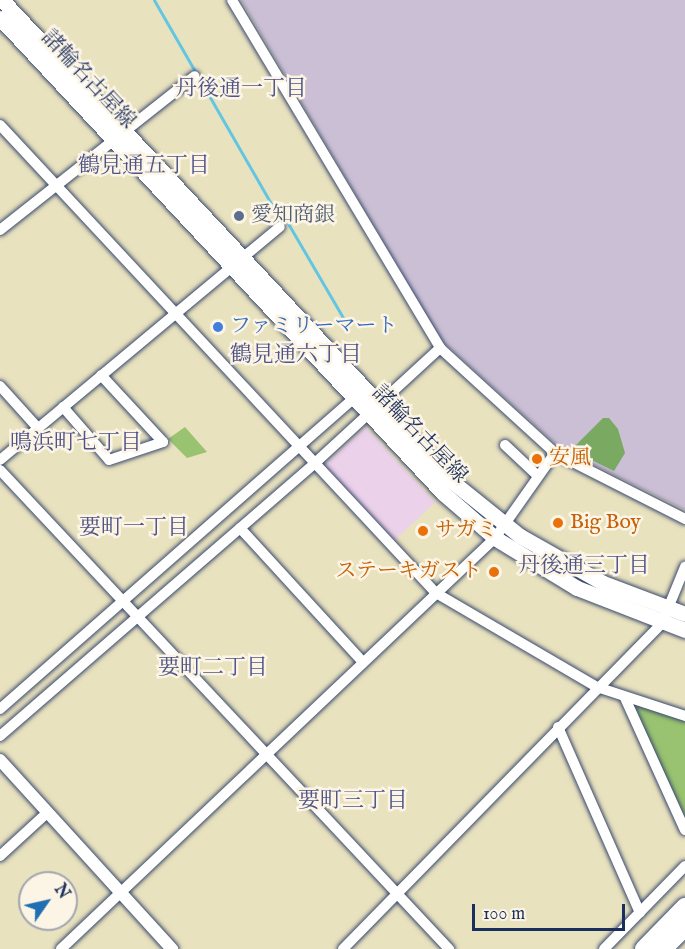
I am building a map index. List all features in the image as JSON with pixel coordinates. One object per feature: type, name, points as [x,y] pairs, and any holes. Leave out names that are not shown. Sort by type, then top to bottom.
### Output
[{"type":"highway","points":[[644,949],[685,907]]},
{"type":"highway","points":[[663,949],[685,927]]},
{"type":"main road","name":"諸輪名古屋線","points":[[2,0],[120,136],[375,410],[443,493],[495,538],[577,588],[662,623],[685,630]]},
{"type":"main road","name":"諸輪名古屋線","points":[[0,18],[120,136]]},
{"type":"main road","name":"諸輪名古屋線","points":[[239,263],[354,398],[375,410],[449,479],[505,524],[603,583],[685,614]]},
{"type":"street","points":[[232,0],[440,348],[555,453],[685,519]]},
{"type":"street","points":[[0,230],[195,75]]},
{"type":"street","points":[[0,125],[436,593],[597,687],[685,716]]},
{"type":"street","points":[[0,460],[280,227]]},
{"type":"street","points":[[0,736],[315,463],[440,348]]},
{"type":"street","points":[[63,407],[109,460],[163,442],[101,375]]},
{"type":"street","points":[[0,386],[38,428]]},
{"type":"street","points":[[0,709],[354,398]]},
{"type":"street","points":[[505,445],[538,476]]},
{"type":"street","points":[[61,949],[263,754],[495,538],[555,453]]},
{"type":"street","points":[[0,470],[122,604],[449,949]]},
{"type":"street","points":[[240,528],[363,662]]},
{"type":"street","points":[[343,949],[395,893],[662,623],[685,567]]},
{"type":"street","points":[[625,698],[685,830]]},
{"type":"street","points":[[558,727],[640,913]]},
{"type":"street","points":[[0,760],[172,949]]},
{"type":"street","points":[[0,856],[47,813]]},
{"type":"street","points":[[604,949],[685,866]]},
{"type":"shaded area","points":[[241,0],[685,0],[685,510],[560,448],[441,340]]},
{"type":"shaded area","points":[[365,427],[435,502],[394,541],[324,465]]},
{"type":"green space","points":[[603,418],[609,418],[618,429],[625,453],[614,471],[571,450]]},
{"type":"green space","points":[[185,427],[207,452],[187,458],[168,439]]},
{"type":"green space","points":[[638,706],[685,720],[685,819],[635,710]]},
{"type":"waterway","points":[[154,0],[273,207],[286,220],[348,326]]},
{"type":"place","name":"愛知商銀","points":[[239,216]]},
{"type":"place","name":"ファミリーマート","points":[[218,327]]},
{"type":"place","name":"安風","points":[[537,459]]},
{"type":"place","name":"Big Boy","points":[[558,523]]},
{"type":"place","name":"サガミ","points":[[423,531]]},
{"type":"place","name":"ステーキガスト","points":[[494,572]]},
{"type":"district","name":"丹後通一丁目","points":[[241,90]]},
{"type":"district","name":"鶴見通五丁目","points":[[144,167]]},
{"type":"district","name":"鶴見通六丁目","points":[[296,356]]},
{"type":"district","name":"鳴浜町七丁目","points":[[76,444]]},
{"type":"district","name":"要町一丁目","points":[[134,529]]},
{"type":"district","name":"丹後通三丁目","points":[[584,567]]},
{"type":"district","name":"要町二丁目","points":[[213,669]]},
{"type":"district","name":"要町三丁目","points":[[353,802]]}]
